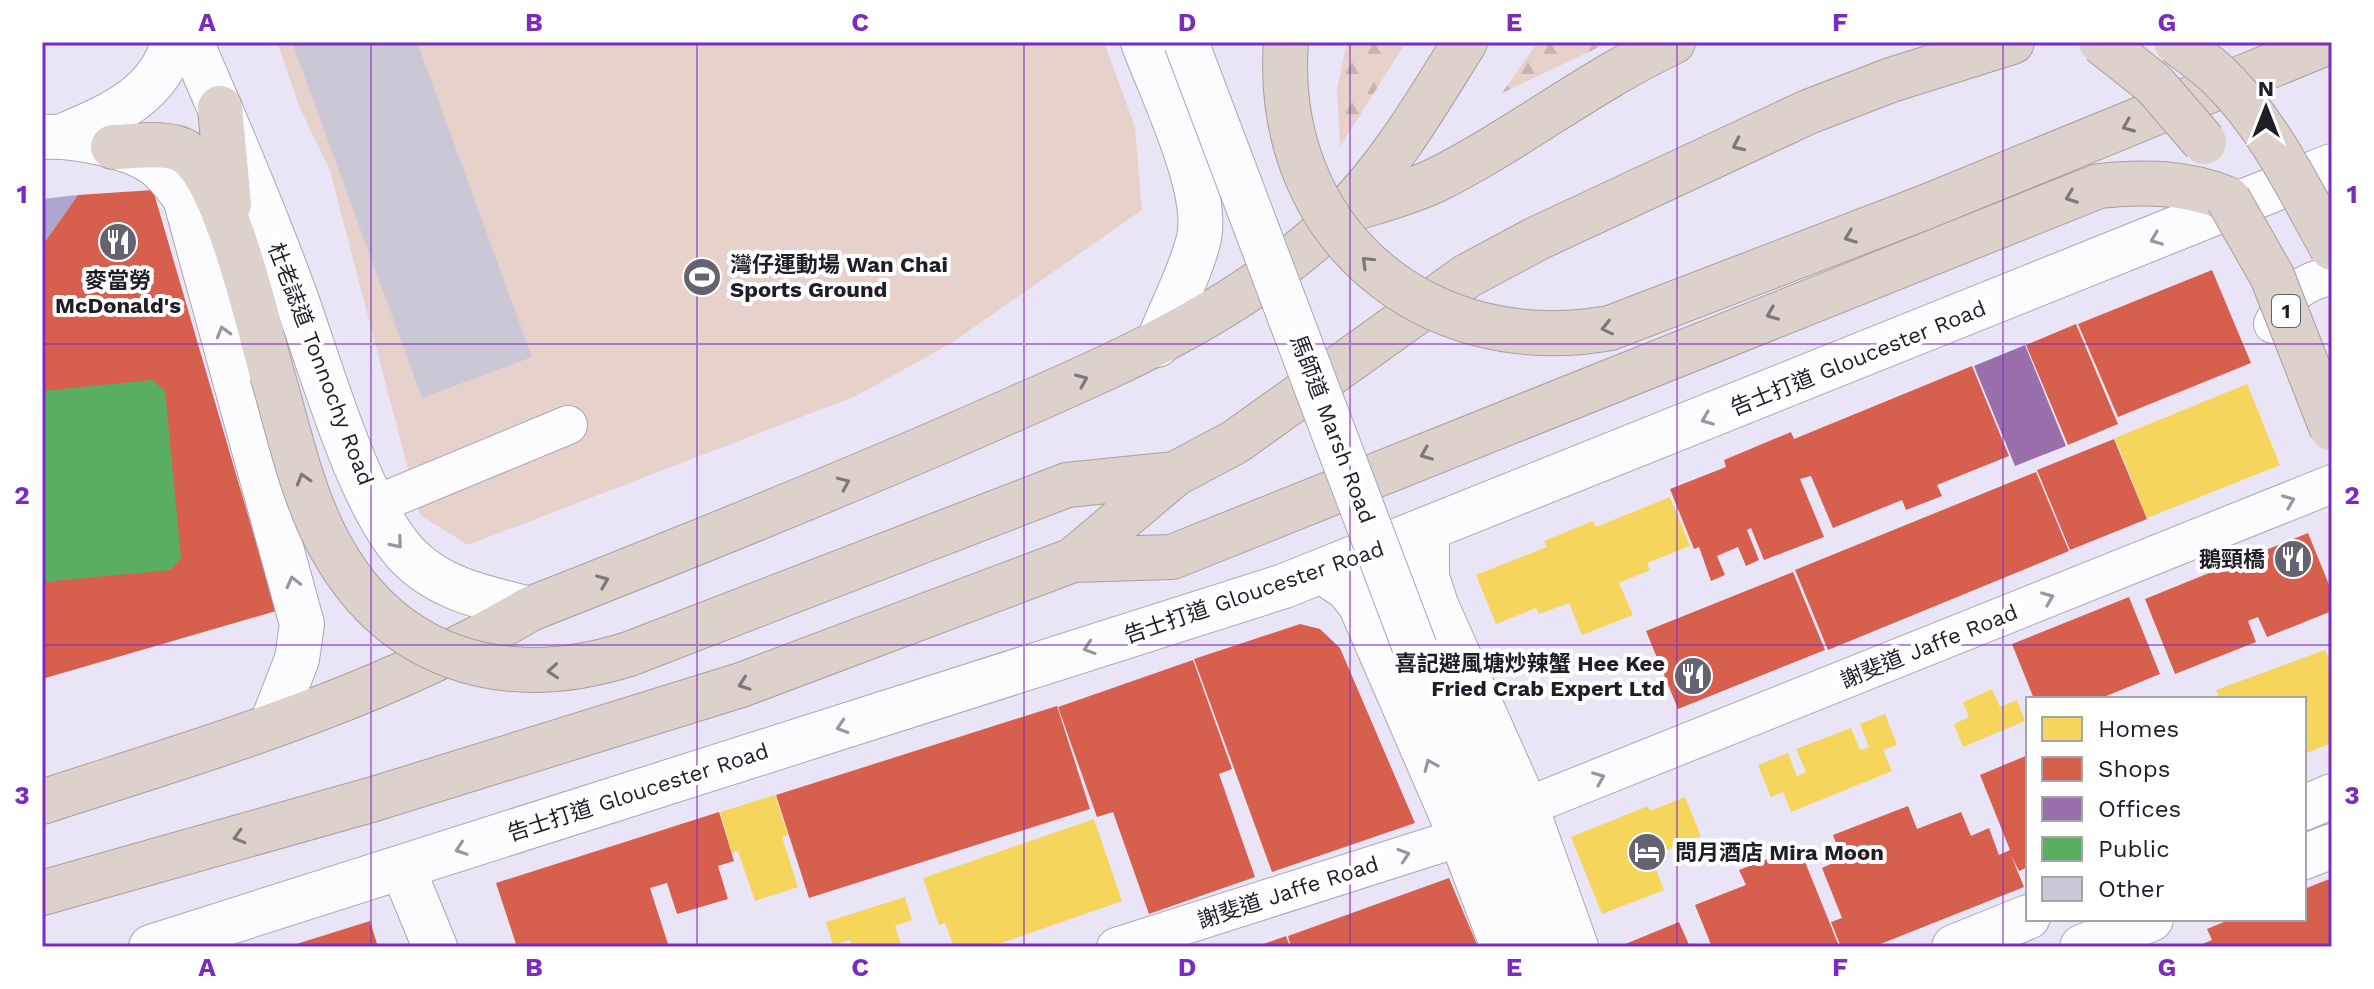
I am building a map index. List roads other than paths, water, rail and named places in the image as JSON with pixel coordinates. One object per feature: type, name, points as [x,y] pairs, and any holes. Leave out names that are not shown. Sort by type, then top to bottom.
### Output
[{"type":"highway","points":[[1286,42],[1285,99],[1291,130],[1310,186],[1346,242],[1389,282],[1440,313],[1495,330],[1556,335],[1610,328],[1923,208],[2329,42]]},
{"type":"highway","points":[[42,802],[271,726],[462,646],[530,609],[806,500],[1157,345],[1250,290],[1343,212],[1395,153],[1465,42]]},
{"type":"highway","points":[[1343,212],[1432,182],[1492,150],[1635,60],[1673,42]]},
{"type":"highway","points":[[1073,560],[1175,474],[1235,442],[1467,276],[1538,238],[1808,112],[1891,80],[2012,42]]},
{"type":"highway","name":"1","points":[[2101,42],[2154,84],[2204,142],[2216,209],[2272,276],[2332,429]]},
{"type":"highway","points":[[2176,42],[2220,77],[2254,117],[2277,149],[2332,248]]},
{"type":"highway","points":[[220,108],[233,238]]},
{"type":"highway","points":[[113,147],[184,150],[200,164],[233,238],[311,505],[339,561],[353,583],[386,618],[455,658],[514,671],[572,669],[629,654],[1067,485],[1175,474]]},
{"type":"highway","points":[[42,893],[374,799],[741,685],[1073,560],[1172,557],[1845,285],[2099,186],[2152,182],[2209,191],[2216,209]]},
{"type":"street","points":[[52,136],[109,116],[142,93],[168,61],[173,42]]},
{"type":"street","name":"杜老誌道 Tonnochy Road","points":[[191,42],[388,533],[409,557],[440,582],[530,609]]},
{"type":"street","points":[[1143,42],[1189,166],[1200,207],[1199,242],[1157,345]]},
{"type":"street","name":"馬師道 Marsh Road","points":[[1186,42],[1415,648],[1492,820],[1539,947]]},
{"type":"street","points":[[52,136],[113,147],[155,164],[185,198],[290,570],[302,624],[300,644],[271,726]]},
{"type":"street","name":"告士打道 Gloucester Road","points":[[151,947],[403,869],[1323,572],[2216,209],[2332,166]]},
{"type":"street","points":[[2216,209],[2224,229],[2238,247],[2273,324],[2332,466]]},
{"type":"street","points":[[2273,324],[2282,305],[2296,290],[2313,279],[2332,276]]},
{"type":"street","points":[[375,505],[568,425]]},
{"type":"street","name":"謝斐道 Jaffe Road","points":[[1116,947],[1492,820],[2332,484]]},
{"type":"street","name":"馬師道 Marsh Road","points":[[1427,530],[1427,577],[1492,820],[1503,947]]},
{"type":"street","name":"馬師道 Marsh Road","points":[[1323,572],[1347,588],[1360,604],[1372,631],[1576,947]]},
{"type":"street","points":[[1372,631],[1378,613],[1390,600],[1406,594],[1436,605]]},
{"type":"street","points":[[2306,807],[2332,796]]},
{"type":"street","points":[[2306,856],[2332,846]]},
{"type":"street","points":[[403,869],[435,947]]},
{"type":"street","points":[[1954,947],[2026,918]]},
{"type":"street","points":[[2082,947],[2146,921]]},
{"type":"place","name":"麥當勞 McDonald's","points":[[118,242]]},
{"type":"place","name":"灣仔運動場 Wan Chai Sports Ground","points":[[702,277]]},
{"type":"place","name":"鵝頸橋","points":[[2293,559]]},
{"type":"place","name":"喜記避風塘炒辣蟹 Hee Kee Fried Crab Expert Ltd","points":[[1693,676]]},
{"type":"place","name":"問月酒店 Mira Moon","points":[[1647,852]]}]
